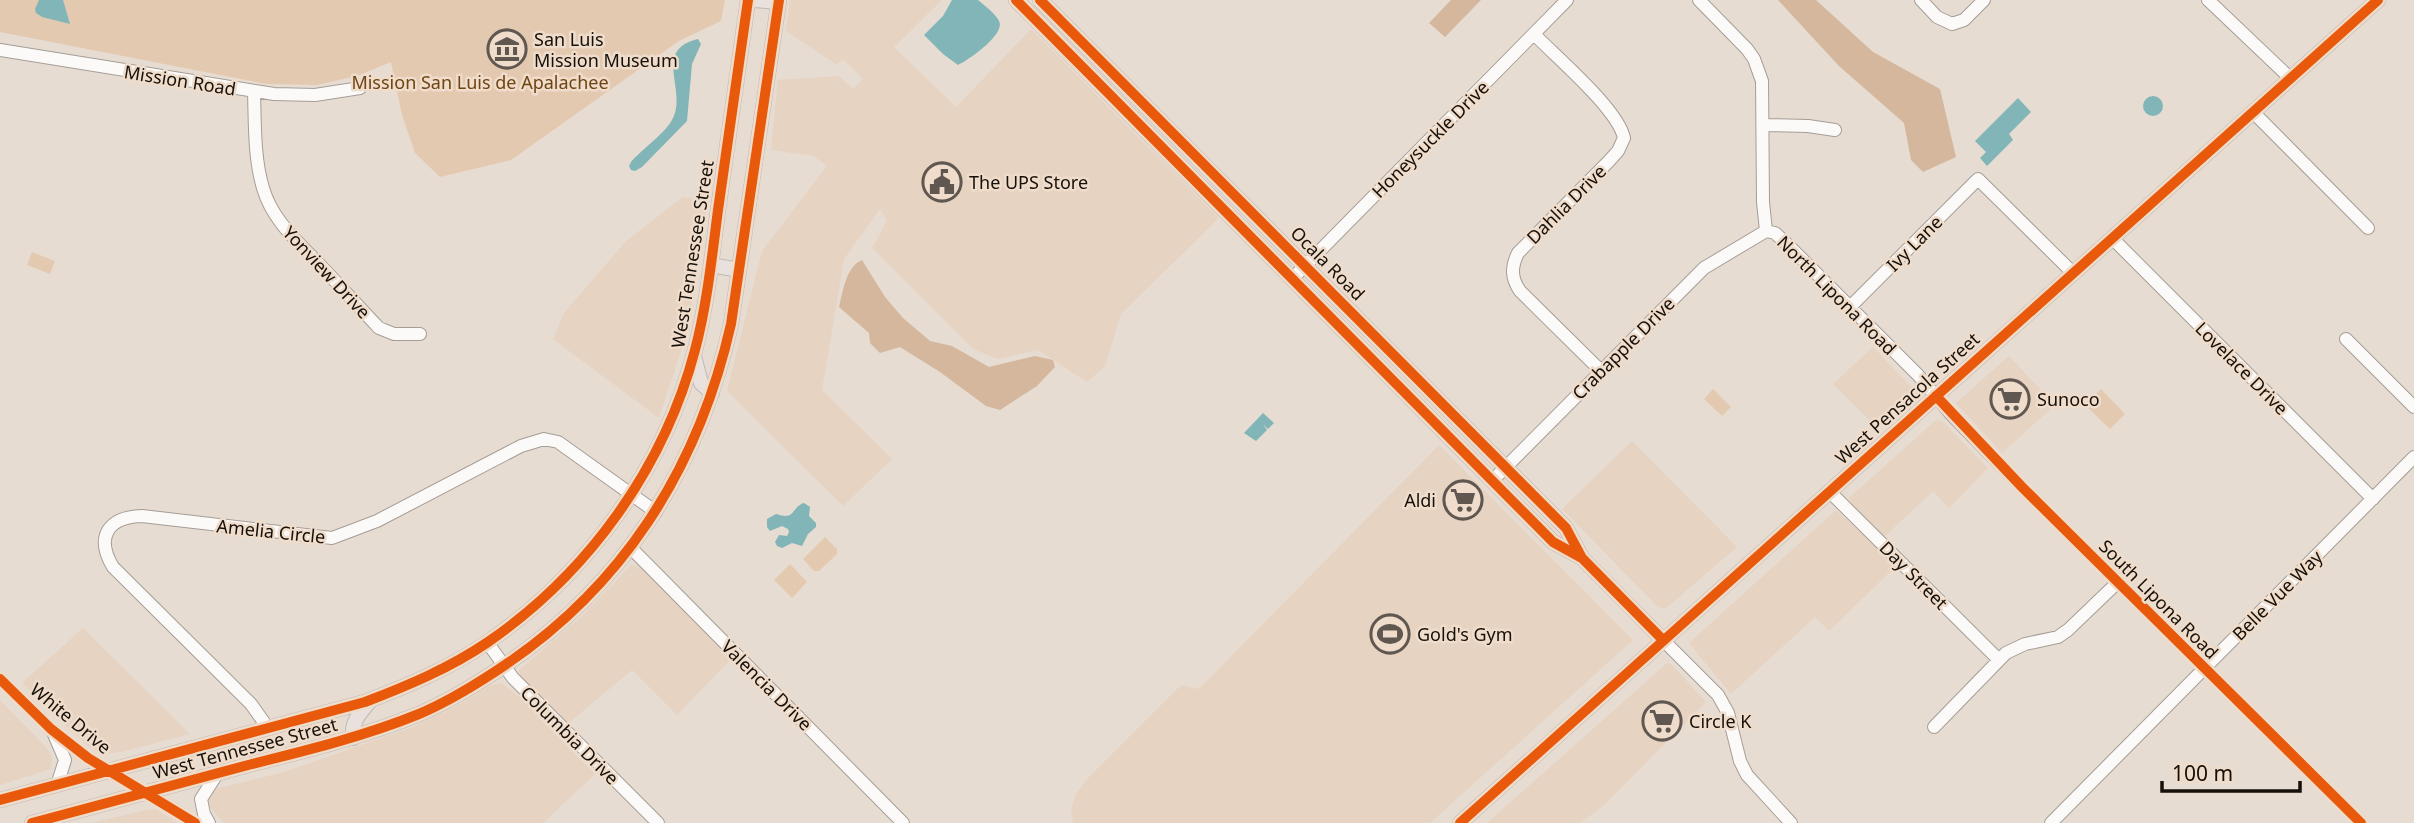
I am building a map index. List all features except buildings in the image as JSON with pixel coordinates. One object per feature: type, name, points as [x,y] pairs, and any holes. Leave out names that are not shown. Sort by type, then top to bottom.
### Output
[{"type":"main road","name":"West Tennessee Street","points":[[0,800],[371,700],[411,685],[487,642],[531,609],[567,577],[631,495],[659,446],[694,355],[711,265],[748,0]]},
{"type":"main road","points":[[754,0],[779,1]]},
{"type":"main road","name":"Ocala Road","points":[[1016,0],[1553,542],[1582,558],[1664,640]]},
{"type":"main road","name":"Ocala Road","points":[[1040,0],[1566,528],[1582,558]]},
{"type":"main road","name":"West Pensacola Street","points":[[1460,823],[2378,0]]},
{"type":"main road","name":"West Tennessee Street","points":[[32,823],[352,738],[421,713],[473,686],[504,666],[535,645],[576,609],[631,548],[656,512],[688,454],[723,363],[779,1]]},
{"type":"main road","points":[[711,265],[739,270]]},
{"type":"main road","points":[[694,355],[701,383],[712,393]]},
{"type":"main road","points":[[352,738],[355,719],[371,700]]},
{"type":"street","name":"Honeysuckle Drive","points":[[1293,278],[1567,0]]},
{"type":"street","name":"North Lipona Road","points":[[1699,0],[1754,59],[1762,81],[1763,202],[1766,231],[1774,233],[1936,396]]},
{"type":"street","points":[[1921,0],[1937,17],[1952,24],[1964,20],[1984,0]]},
{"type":"street","points":[[2208,0],[2290,78]]},
{"type":"street","name":"Dahlia Drive","points":[[1534,34],[1605,106],[1618,123],[1624,138],[1609,161],[1518,253],[1512,272],[1514,283],[1601,371]]},
{"type":"street","name":"Mission Road","points":[[0,50],[254,92],[315,95],[360,88]]},
{"type":"street","name":"Yonview Drive","points":[[254,92],[255,135],[263,189],[273,211],[288,231],[379,328],[394,334],[419,334]]},
{"type":"street","points":[[2253,112],[2368,228]]},
{"type":"street","points":[[1764,125],[1835,130]]},
{"type":"street","name":"Ivy Lane","points":[[1850,307],[1978,179],[2073,273]]},
{"type":"street","name":"Crabapple Drive","points":[[1492,481],[1704,268],[1766,231]]},
{"type":"street","name":"Lovelace Drive","points":[[2112,238],[2373,499]]},
{"type":"street","points":[[2346,339],[2414,407]]},
{"type":"street","name":"South Lipona Road","points":[[1936,396],[1998,463],[2361,823]]},
{"type":"street","name":"Amelia Circle","points":[[268,728],[251,704],[113,567],[104,548],[108,531],[114,524],[131,516],[142,516],[332,538],[377,521],[521,446],[544,439],[558,442],[656,512]]},
{"type":"street","name":"Belle Vue Way","points":[[2055,822],[2414,457]]},
{"type":"street","name":"Day Street","points":[[1829,491],[1998,659]]},
{"type":"street","name":"Valencia Drive","points":[[631,548],[903,823]]},
{"type":"street","points":[[1934,727],[1998,659],[2013,648],[2052,639],[2068,631],[2118,582]]},
{"type":"street","points":[[1664,640],[1718,695],[1728,713],[1746,775],[1791,823]]},
{"type":"street","name":"Columbia Drive","points":[[487,642],[513,678],[657,823]]},
{"type":"street","name":"White Drive","points":[[0,679],[51,729],[107,771],[195,823]]},
{"type":"street","points":[[51,729],[65,760],[57,785]]},
{"type":"street","points":[[209,823],[201,799],[217,774]]},
{"type":"shaded area","points":[[790,0],[942,0],[894,47],[956,107],[1031,29],[1219,218],[1121,314],[1105,366],[1087,382],[1038,350],[997,359],[973,349],[872,248],[887,221],[880,209],[844,259],[822,390],[892,459],[843,506],[727,391],[762,251],[827,166],[814,156],[771,150],[778,80],[839,76],[853,89],[863,79],[843,59],[837,65],[786,31]]},
{"type":"shaded area","points":[[1451,0],[1481,0],[1445,37],[1429,23]]},
{"type":"shaded area","points":[[1778,0],[1816,0],[1873,52],[1940,89],[1956,157],[1923,172],[1911,160],[1904,123],[1839,66]]},
{"type":"shaded area","points":[[683,197],[708,201],[687,333],[659,418],[553,339],[564,313],[626,241]]},
{"type":"shaded area","points":[[862,260],[885,297],[903,318],[930,341],[952,346],[989,367],[1035,356],[1053,360],[1055,367],[1037,386],[1000,410],[986,406],[900,347],[880,353],[870,343],[869,333],[839,307],[849,274]]},
{"type":"shaded area","points":[[1873,347],[1913,389],[1874,425],[1833,384]]},
{"type":"shaded area","points":[[2009,356],[2055,405],[2002,453],[1956,403]]},
{"type":"shaded area","points":[[1936,420],[1943,422],[1988,468],[1949,508],[1933,491],[1883,538],[1850,504],[1849,498]]},
{"type":"shaded area","points":[[1632,441],[1737,547],[1665,609],[1658,607],[1562,509]]},
{"type":"shaded area","points":[[1439,445],[1633,640],[1430,823],[1073,823],[1071,809],[1076,794],[1089,777],[1177,689],[1183,685],[1196,689],[1201,687]]},
{"type":"shaded area","points":[[1835,511],[1897,565],[1829,631],[1815,617],[1731,694],[1689,643]]},
{"type":"shaded area","points":[[631,565],[641,568],[733,657],[677,715],[632,670],[565,726],[530,690],[519,670],[580,618]]},
{"type":"shaded area","points":[[83,628],[190,734],[121,752],[102,754],[88,746],[58,719],[22,683]]},
{"type":"shaded area","points":[[1667,663],[1671,664],[1706,702],[1603,806],[1580,823],[1487,823]]},
{"type":"shaded area","points":[[501,683],[521,698],[595,774],[543,823],[224,823],[210,807],[208,800],[215,789],[281,773],[413,727],[489,686]]},
{"type":"shaded area","points":[[0,700],[47,748],[52,757],[51,769],[0,785]]},
{"type":"shaded area","points":[[146,810],[157,810],[178,823],[91,823]]},
{"type":"green space","name":"Mission San Luis de Apalachee","points":[[0,0],[725,0],[721,21],[679,41],[511,160],[440,177],[415,153],[402,115],[391,62],[357,76],[317,85],[266,84],[0,32]]},
{"type":"green space","points":[[32,252],[55,261],[50,274],[27,265]]},
{"type":"green space","points":[[1713,389],[1731,407],[1722,416],[1704,399]]},
{"type":"green space","points":[[2101,389],[2125,414],[2110,429],[2085,405]]},
{"type":"green space","points":[[825,537],[837,549],[837,554],[819,571],[814,571],[803,559]]},
{"type":"green space","points":[[790,564],[807,582],[792,598],[774,580]]},
{"type":"water","points":[[39,0],[63,0],[70,24],[36,13]]},
{"type":"water","points":[[952,0],[978,0],[995,15],[1000,26],[985,46],[958,65],[924,35],[943,16]]},
{"type":"water","points":[[698,39],[701,44],[692,64],[687,121],[642,167],[631,170],[631,162],[673,118],[676,107],[674,61],[684,44]]},
{"type":"water","points":[[2153,96],[2160,99],[2163,106],[2160,113],[2153,116],[2146,113],[2143,106],[2146,99]]},
{"type":"water","points":[[2018,98],[2031,112],[2009,134],[2013,140],[1987,166],[1980,158],[1986,152],[1975,141]]},
{"type":"water","points":[[1263,413],[1274,423],[1268,429],[1263,424],[1267,430],[1256,441],[1244,433]]},
{"type":"water","points":[[804,503],[810,507],[809,516],[816,523],[816,527],[808,534],[802,546],[792,543],[782,548],[777,546],[775,542],[779,535],[787,536],[788,529],[782,526],[770,531],[767,519],[776,514],[790,515]]},
{"type":"cycle path","points":[[0,800],[381,696],[428,676],[474,651],[524,614],[558,584],[589,550],[642,476],[664,436],[681,394],[695,350],[706,298],[748,0]]},
{"type":"cycle path","points":[[32,823],[336,742],[419,714],[493,673],[539,640],[580,604],[616,565],[648,523],[675,477],[698,429],[717,378],[731,324],[779,0]]},
{"type":"cycle path","points":[[1016,0],[1553,542],[1582,558],[1663,640]]},
{"type":"cycle path","points":[[1040,0],[1566,528],[1582,558]]},
{"type":"cycle path","points":[[1460,823],[2378,0]]},
{"type":"cycle path","points":[[1936,396],[2022,487],[2361,823]]},
{"type":"cycle path","points":[[0,679],[51,729],[88,758],[195,823]]},
{"type":"place","name":"San Luis Mission Museum","points":[[507,49]]},
{"type":"place","name":"The UPS Store","points":[[942,182]]},
{"type":"place","name":"Sunoco","points":[[2010,399]]},
{"type":"place","name":"Aldi","points":[[1463,500]]},
{"type":"place","name":"Gold's Gym","points":[[1390,634]]},
{"type":"place","name":"Circle K","points":[[1662,721]]}]
